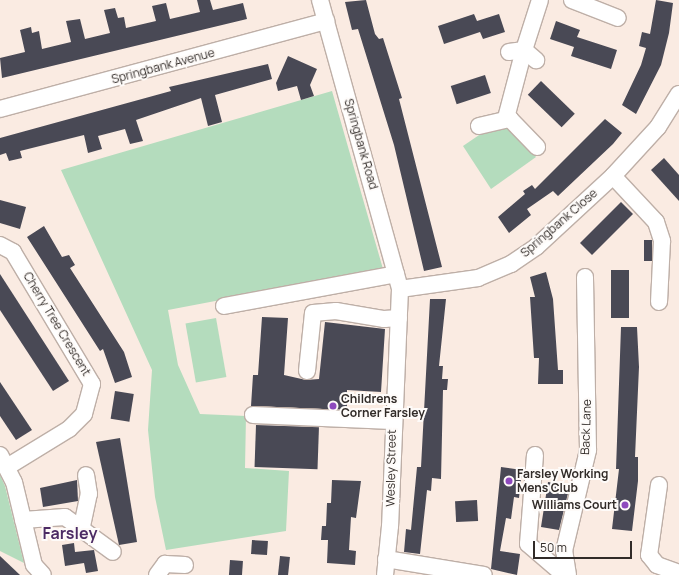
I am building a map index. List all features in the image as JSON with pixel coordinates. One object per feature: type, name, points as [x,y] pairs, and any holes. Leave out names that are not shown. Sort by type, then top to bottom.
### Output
[{"type":"street","name":"Springbank Road","points":[[320,0],[398,282]]},
{"type":"street","points":[[506,118],[523,54],[540,0]]},
{"type":"street","points":[[572,0],[618,18]]},
{"type":"street","name":"Springbank Avenue","points":[[0,109],[326,21]]},
{"type":"street","name":"Springbank Close","points":[[224,306],[398,282],[478,278],[511,264],[536,247],[613,176],[658,126],[679,94]]},
{"type":"street","points":[[479,126],[506,118]]},
{"type":"street","points":[[506,118],[518,126],[536,147]]},
{"type":"street","points":[[613,176],[644,205],[656,222],[662,241],[660,302]]},
{"type":"street","name":"Cherry Tree Crescent","points":[[0,245],[13,252],[92,384],[84,414],[70,428],[4,461]]},
{"type":"street","name":"Back Lane","points":[[568,575],[564,551],[588,450],[585,277]]},
{"type":"street","name":"Wesley Street","points":[[385,575],[392,420],[399,318],[398,282]]},
{"type":"street","points":[[307,371],[313,313],[336,311],[384,319],[399,318]]},
{"type":"street","points":[[253,415],[392,420]]},
{"type":"street","points":[[535,456],[528,544],[564,575]]},
{"type":"street","points":[[4,461],[23,520],[34,565],[43,575]]},
{"type":"street","points":[[82,526],[89,494],[86,474]]},
{"type":"street","points":[[659,484],[649,555],[657,565],[679,573]]},
{"type":"street","points":[[23,520],[65,517],[82,526],[113,552]]},
{"type":"street","points":[[386,559],[484,575]]},
{"type":"street","points":[[157,575],[165,564],[185,565]]},
{"type":"green space","points":[[332,91],[383,269],[168,310],[178,365],[200,414],[246,416],[245,468],[289,471],[286,531],[166,550],[155,497],[148,430],[152,370],[61,170]]},
{"type":"green space","points":[[505,125],[517,131],[536,157],[491,189],[463,146],[485,131]]},
{"type":"green space","points":[[216,318],[226,377],[196,382],[185,323]]},
{"type":"green space","points":[[0,475],[5,486],[24,563],[0,551]]},
{"type":"building","points":[[197,0],[210,0],[213,10],[243,3],[247,19],[2,78],[0,58],[25,52],[20,30],[31,27],[32,33],[39,31],[42,49],[71,42],[66,21],[80,19],[85,39],[110,33],[104,10],[115,8],[118,18],[124,17],[126,28],[156,21],[152,6],[166,3],[170,19],[200,12]]},
{"type":"building","points":[[366,0],[375,34],[379,39],[383,38],[402,98],[399,99],[442,267],[424,271],[394,145],[358,29],[352,30],[345,2]]},
{"type":"building","points":[[656,0],[673,3],[669,33],[661,65],[636,114],[622,105],[641,65],[646,48],[639,46],[642,32],[650,34]]},
{"type":"building","points":[[474,14],[477,21],[499,14],[505,32],[483,39],[480,32],[444,44],[438,26]]},
{"type":"building","points":[[556,21],[580,30],[577,37],[617,50],[611,69],[571,56],[574,47],[550,39]]},
{"type":"building","points":[[288,56],[317,69],[310,85],[314,96],[301,100],[297,86],[278,91],[276,83]]},
{"type":"building","points":[[268,64],[272,79],[215,95],[222,122],[208,126],[201,98],[136,120],[143,141],[130,144],[125,129],[98,136],[102,149],[88,153],[84,135],[20,151],[22,158],[9,161],[6,153],[0,155],[0,138],[171,91],[169,87]]},
{"type":"building","points":[[485,75],[491,93],[457,104],[451,86]]},
{"type":"building","points":[[541,81],[575,114],[562,127],[528,95]]},
{"type":"building","points":[[605,119],[622,133],[613,144],[558,196],[553,191],[527,209],[531,215],[509,233],[498,217],[525,194],[523,191],[532,185],[535,189]]},
{"type":"building","points":[[664,158],[679,175],[679,201],[651,170]]},
{"type":"building","points":[[0,200],[26,207],[20,229],[0,223]]},
{"type":"building","points":[[621,202],[633,214],[592,255],[580,243]]},
{"type":"building","points":[[44,226],[62,257],[69,255],[75,265],[70,268],[124,352],[132,377],[115,383],[103,349],[100,351],[27,237]]},
{"type":"building","points":[[644,240],[652,240],[652,261],[644,261]]},
{"type":"building","points":[[611,270],[629,270],[629,318],[611,318]]},
{"type":"building","points":[[546,272],[553,299],[558,370],[563,370],[563,384],[538,384],[539,358],[534,358],[530,297],[535,297],[530,277]]},
{"type":"building","points":[[0,274],[69,381],[53,391],[0,310]]},
{"type":"building","points":[[430,299],[446,299],[439,366],[443,366],[442,379],[448,379],[447,390],[443,390],[441,479],[432,478],[431,491],[427,490],[420,554],[404,552],[406,529],[411,530],[417,467],[421,467]]},
{"type":"building","points":[[262,317],[288,318],[284,375],[306,380],[319,379],[325,322],[385,329],[381,392],[347,390],[347,410],[251,406],[253,375],[258,375]]},
{"type":"building","points":[[621,327],[637,327],[639,367],[635,457],[638,457],[638,481],[632,531],[612,529],[619,469],[616,469]]},
{"type":"building","points":[[0,382],[32,430],[16,440],[0,416]]},
{"type":"building","points":[[115,391],[134,394],[129,422],[111,419]]},
{"type":"building","points":[[256,425],[319,427],[317,469],[255,467]]},
{"type":"building","points":[[120,438],[137,542],[119,545],[96,442]]},
{"type":"building","points":[[501,467],[522,470],[519,498],[514,497],[511,519],[506,518],[500,551],[520,554],[517,575],[491,569]]},
{"type":"building","points":[[77,480],[78,501],[43,507],[40,488]]},
{"type":"building","points":[[332,480],[361,481],[356,518],[351,517],[349,550],[356,551],[355,565],[327,563],[328,540],[321,540],[322,526],[326,526],[327,503],[331,503]]},
{"type":"building","points":[[548,482],[570,485],[559,530],[541,527]]},
{"type":"building","points":[[477,500],[478,521],[456,522],[455,501]]},
{"type":"building","points":[[252,540],[268,541],[267,555],[251,554]]},
{"type":"building","points":[[74,543],[75,552],[94,550],[98,571],[86,573],[84,563],[65,566],[62,545]]},
{"type":"building","points":[[0,556],[20,575],[0,575]]},
{"type":"building","points":[[280,556],[290,557],[288,575],[278,575]]},
{"type":"building","points":[[230,560],[243,561],[242,575],[229,575]]},
{"type":"place","name":"Childrens Corner Farsley","points":[[333,406]]},
{"type":"place","name":"Farsley Working Mens Club","points":[[509,481]]},
{"type":"place","name":"Williams Court","points":[[625,505]]},
{"type":"district","name":"Farsley","points":[[70,533]]}]
